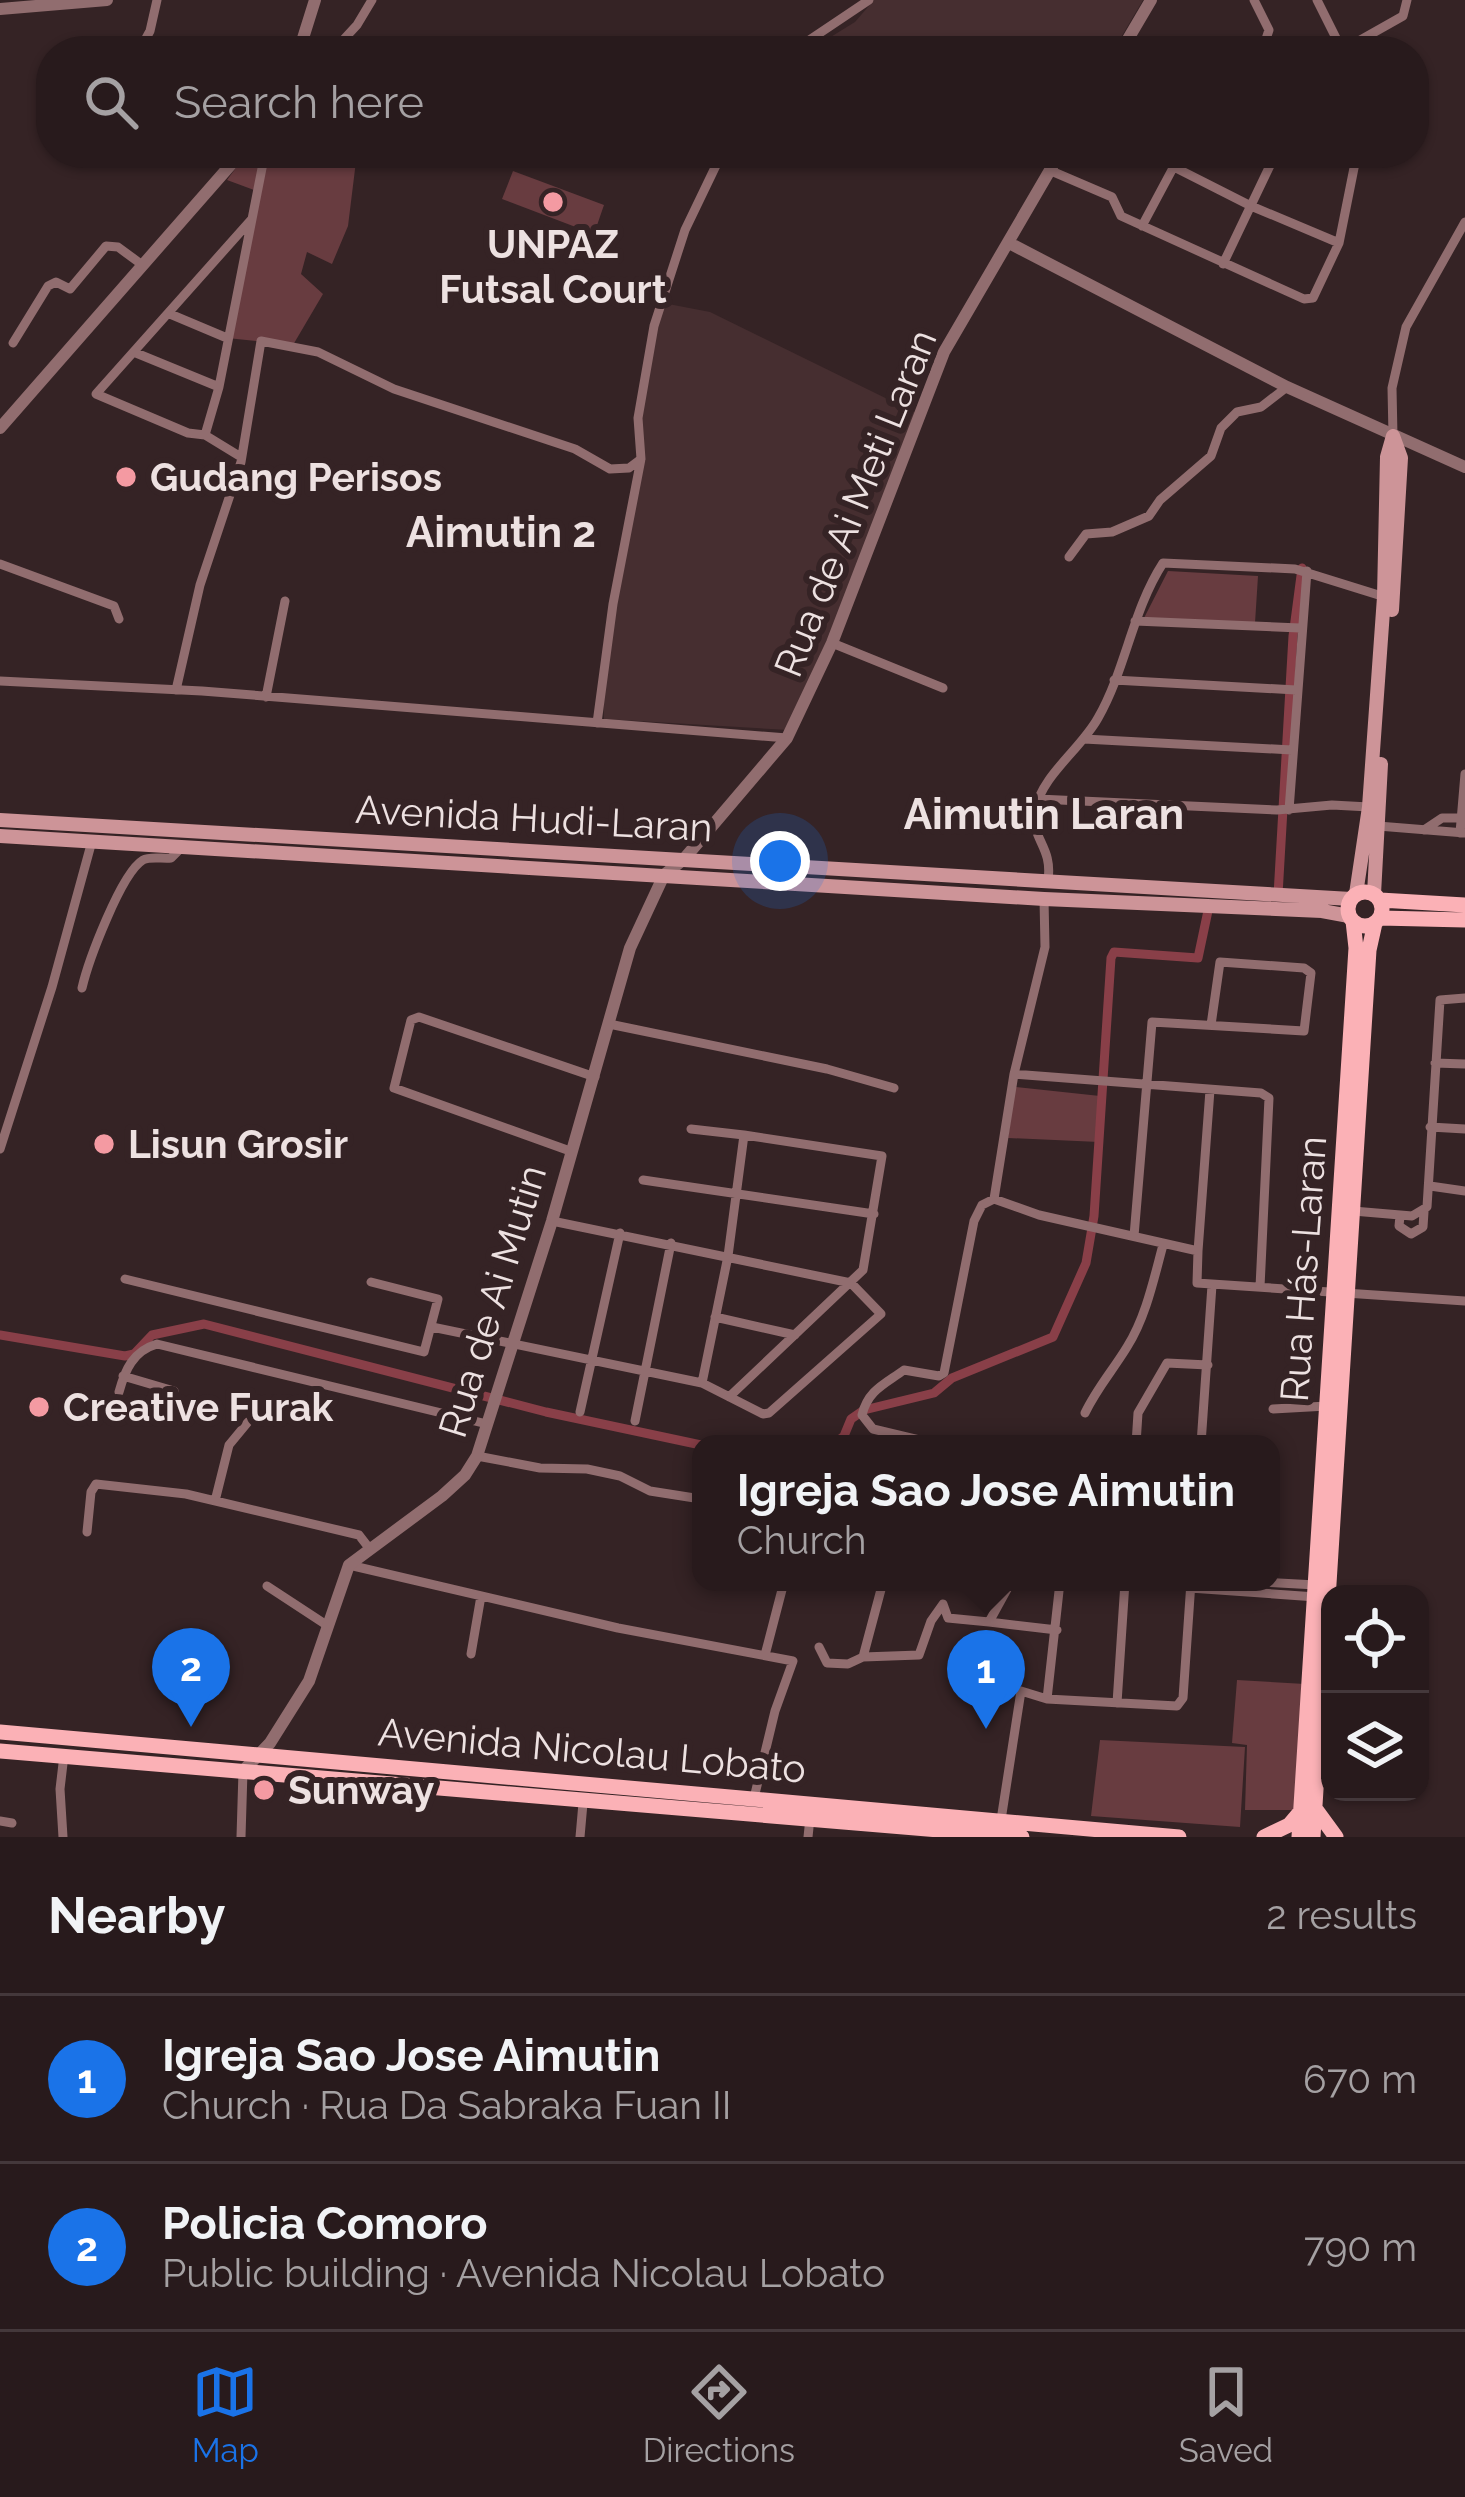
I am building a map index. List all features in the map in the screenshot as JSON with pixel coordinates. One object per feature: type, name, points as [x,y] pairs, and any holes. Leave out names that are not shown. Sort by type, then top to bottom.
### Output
[{"type":"main road","name":"Rua Hás-Laran","points":[[1372,825],[1369,807],[1401,458],[1394,436]]},
{"type":"main road","name":"Rua Hás-Laran","points":[[1322,1585],[1349,1202],[1356,948],[1365,908],[1388,598]]},
{"type":"main road","name":"Avenida Hudi-Laran","points":[[0,824],[1048,880],[1365,908],[1465,905]]},
{"type":"main road","points":[[0,824],[92,841],[182,847],[1044,899],[1322,911],[1365,908],[1465,920]]},
{"type":"main road","name":"Rua Hás-Laran","points":[[1322,1585],[1327,1406],[1342,1293]]},
{"type":"main road","name":"Rua Hás-Laran","points":[[1313,1837],[1309,1809],[1321,1608]]},
{"type":"main road","name":"Avenida Nicolau Lobato","points":[[0,1732],[754,1798],[810,1818],[1022,1837]]},
{"type":"main road","name":"Avenida Nicolau Lobato","points":[[0,1751],[583,1803],[1001,1820],[1178,1837]]},
{"type":"main road","name":"Rua Hás-Laran","points":[[1299,1837],[1309,1809]]},
{"type":"main road","points":[[1264,1837],[1309,1809],[1336,1837]]},
{"type":"street","points":[[0,9],[107,0]]},
{"type":"street","points":[[146,36],[157,0]]},
{"type":"street","points":[[304,36],[315,0]]},
{"type":"street","points":[[347,36],[371,0]]},
{"type":"street","points":[[815,36],[869,0]]},
{"type":"street","points":[[1130,36],[1151,0]]},
{"type":"street","points":[[1254,0],[1270,29],[1267,36]]},
{"type":"street","points":[[1368,36],[1403,16],[1407,0]]},
{"type":"street","points":[[1321,2],[1336,36]]},
{"type":"street","points":[[0,428],[227,168]]},
{"type":"street","points":[[205,435],[219,387],[262,168]]},
{"type":"street","points":[[597,723],[613,604],[641,459],[638,418],[661,296],[715,168]]},
{"type":"street","points":[[1142,226],[1173,168]]},
{"type":"street","points":[[1176,168],[1339,243]]},
{"type":"street","points":[[1223,263],[1269,168]]},
{"type":"street","points":[[1049,170],[1112,197],[1121,216],[1291,297],[1313,298],[1339,243],[1354,168]]},
{"type":"street","name":"Rua de Ai Meti Laran","points":[[684,859],[787,738],[832,643],[944,352],[1049,170]]},
{"type":"street","points":[[242,457],[205,435],[188,434],[96,394],[251,220]]},
{"type":"street","name":"Rua Hás-Laran","points":[[1394,436],[1392,388],[1406,327],[1465,222]]},
{"type":"street","points":[[1010,243],[1287,387],[1465,467]]},
{"type":"street","points":[[14,343],[48,286],[56,282],[70,289],[106,246],[118,247],[141,264]]},
{"type":"street","points":[[210,268],[238,279]]},
{"type":"street","points":[[170,314],[227,338]]},
{"type":"street","points":[[176,690],[200,586],[242,457],[259,345],[266,340],[318,352],[394,389],[575,449],[610,469],[628,468],[641,459]]},
{"type":"street","points":[[136,353],[219,387]]},
{"type":"street","points":[[1069,556],[1086,534],[1112,532],[1149,516],[1160,500],[1211,456],[1221,428],[1237,412],[1261,407],[1287,387]]},
{"type":"street","points":[[1048,880],[1049,854],[1036,834],[1038,799],[1098,718],[1135,620],[1163,563],[1301,570],[1388,598]]},
{"type":"street","points":[[0,564],[114,605],[118,619]]},
{"type":"street","points":[[1283,810],[1301,570]]},
{"type":"street","points":[[266,698],[285,601]]},
{"type":"street","points":[[1135,620],[1294,628]]},
{"type":"street","points":[[832,643],[944,688]]},
{"type":"street","points":[[1114,680],[1291,690]]},
{"type":"street","points":[[0,681],[176,690],[787,738]]},
{"type":"street","points":[[1084,739],[1286,750]]},
{"type":"street","points":[[1372,825],[1462,833],[1465,774]]},
{"type":"street","points":[[1038,799],[1283,810],[1369,807]]},
{"type":"street","points":[[1424,830],[1442,818],[1461,818]]},
{"type":"street","points":[[0,1148],[92,841]]},
{"type":"street","points":[[82,988],[94,948],[130,877],[144,860],[171,858],[182,847]]},
{"type":"street","name":"Rua de Ai Mutin","points":[[243,1772],[261,1755],[309,1681],[350,1565],[442,1496],[477,1456],[552,1221],[630,949],[664,875],[684,859]]},
{"type":"street","points":[[994,1198],[1014,1074],[1045,946],[1044,899]]},
{"type":"street","points":[[1134,1236],[1152,1022],[1304,1031],[1311,973],[1304,968],[1220,962],[1211,1025]]},
{"type":"street","points":[[1400,1216],[1399,1226],[1411,1234],[1423,1227],[1430,1186],[1440,1000],[1465,998]]},
{"type":"street","points":[[570,1151],[394,1088],[411,1020],[419,1017],[595,1077]]},
{"type":"street","points":[[609,1024],[827,1069],[894,1088]]},
{"type":"street","points":[[1435,1063],[1465,1064]]},
{"type":"street","points":[[1014,1074],[1261,1094],[1272,1103],[1260,1287]]},
{"type":"street","points":[[1210,1090],[1197,1282],[1465,1301]]},
{"type":"street","points":[[1430,1127],[1465,1129]]},
{"type":"street","points":[[691,1129],[881,1155],[863,1270],[729,1397]]},
{"type":"street","points":[[701,1383],[728,1256],[744,1135]]},
{"type":"street","points":[[643,1180],[874,1214]]},
{"type":"street","points":[[1430,1186],[1465,1191]]},
{"type":"street","points":[[994,1198],[1039,1215],[1198,1251]]},
{"type":"street","points":[[898,1435],[873,1429],[863,1410],[871,1392],[904,1370],[944,1373],[974,1221],[982,1205],[994,1198]]},
{"type":"street","points":[[1349,1202],[1400,1216],[1424,1212]]},
{"type":"street","points":[[432,1327],[701,1383],[763,1414],[770,1413],[881,1314],[851,1283],[552,1221]]},
{"type":"street","points":[[580,1412],[620,1233]]},
{"type":"street","points":[[635,1421],[671,1243]]},
{"type":"street","points":[[1085,1413],[1100,1382],[1128,1346],[1151,1291],[1163,1245]]},
{"type":"street","points":[[125,1279],[423,1353],[438,1299],[371,1282]]},
{"type":"street","points":[[1203,1435],[1212,1285]]},
{"type":"street","points":[[715,1317],[795,1335]]},
{"type":"street","points":[[119,1392],[137,1354],[157,1344],[488,1424]]},
{"type":"street","points":[[1137,1435],[1138,1413],[1167,1363],[1208,1364]]},
{"type":"street","points":[[123,1376],[174,1391]]},
{"type":"street","points":[[1273,1409],[1327,1406]]},
{"type":"street","points":[[215,1501],[229,1445],[248,1421]]},
{"type":"street","points":[[477,1456],[540,1468],[587,1469],[620,1476],[650,1491],[692,1498]]},
{"type":"street","points":[[87,1532],[96,1484],[186,1493],[359,1535],[369,1547]]},
{"type":"street","points":[[350,1565],[618,1628],[793,1661],[754,1798]]},
{"type":"street","points":[[1280,1585],[1321,1591]]},
{"type":"street","points":[[267,1586],[328,1626]]},
{"type":"street","points":[[1280,1589],[1321,1591]]},
{"type":"street","points":[[765,1655],[782,1591]]},
{"type":"street","points":[[863,1657],[881,1591]]},
{"type":"street","points":[[989,1622],[1006,1591]]},
{"type":"street","points":[[1047,1700],[1059,1591]]},
{"type":"street","points":[[1117,1703],[1125,1591]]},
{"type":"street","points":[[1001,1820],[1021,1691],[1047,1700],[1177,1706],[1184,1698],[1191,1591]]},
{"type":"street","points":[[471,1654],[481,1596]]},
{"type":"street","points":[[819,1648],[827,1663],[919,1655],[931,1621],[943,1604],[948,1618],[1057,1630]]},
{"type":"street","points":[[63,1837],[64,1738]]},
{"type":"street","points":[[241,1837],[243,1772]]},
{"type":"street","points":[[580,1837],[583,1803]]},
{"type":"street","points":[[808,1837],[810,1818]]},
{"type":"shaded area","points":[[874,0],[1143,0],[1122,36],[832,36],[855,22]]},
{"type":"shaded area","points":[[236,168],[355,168],[348,226],[332,264],[307,252],[301,274],[323,294],[293,345],[227,338],[254,190],[227,180]]},
{"type":"shaded area","name":"UNPAZ Futsal Court","points":[[513,171],[604,205],[594,234],[502,199]]},
{"type":"shaded area","points":[[658,302],[710,312],[920,415],[810,697],[789,730],[604,719],[603,686],[641,453],[636,417]]},
{"type":"shaded area","points":[[1168,571],[1258,576],[1255,623],[1144,618]]},
{"type":"shaded area","points":[[1015,1087],[1100,1096],[1099,1142],[1008,1138]]},
{"type":"shaded area","points":[[1237,1680],[1305,1684],[1296,1810],[1245,1810],[1247,1745],[1232,1743]]},
{"type":"shaded area","points":[[1100,1740],[1245,1747],[1240,1827],[1091,1816]]},
{"type":"waterway","points":[[1278,895],[1293,636],[1302,568]]},
{"type":"waterway","points":[[844,1435],[851,1419],[864,1410],[934,1393],[952,1378],[1053,1337],[1086,1263],[1094,1216],[1111,958],[1114,952],[1198,958],[1209,906]]},
{"type":"waterway","points":[[0,1335],[125,1356],[134,1354],[152,1335],[204,1324],[546,1412],[692,1443]]},
{"type":"place","name":"UNPAZ Futsal Court","points":[[553,202]]},
{"type":"place","name":"Gudang Perisos","points":[[126,477]]},
{"type":"place","name":"Lisun Grosir","points":[[104,1144]]},
{"type":"place","name":"Creative Furak","points":[[39,1407]]},
{"type":"place","name":"Policia Comoro","points":[[191,1727]]},
{"type":"place","name":"Igreja Sao Jose Aimutin","points":[[986,1729]]},
{"type":"place","name":"Sunway","points":[[264,1790]]},
{"type":"district","name":"Aimutin 2","points":[[501,532]]},
{"type":"district","name":"Aimutin Laran","points":[[1044,814]]}]
